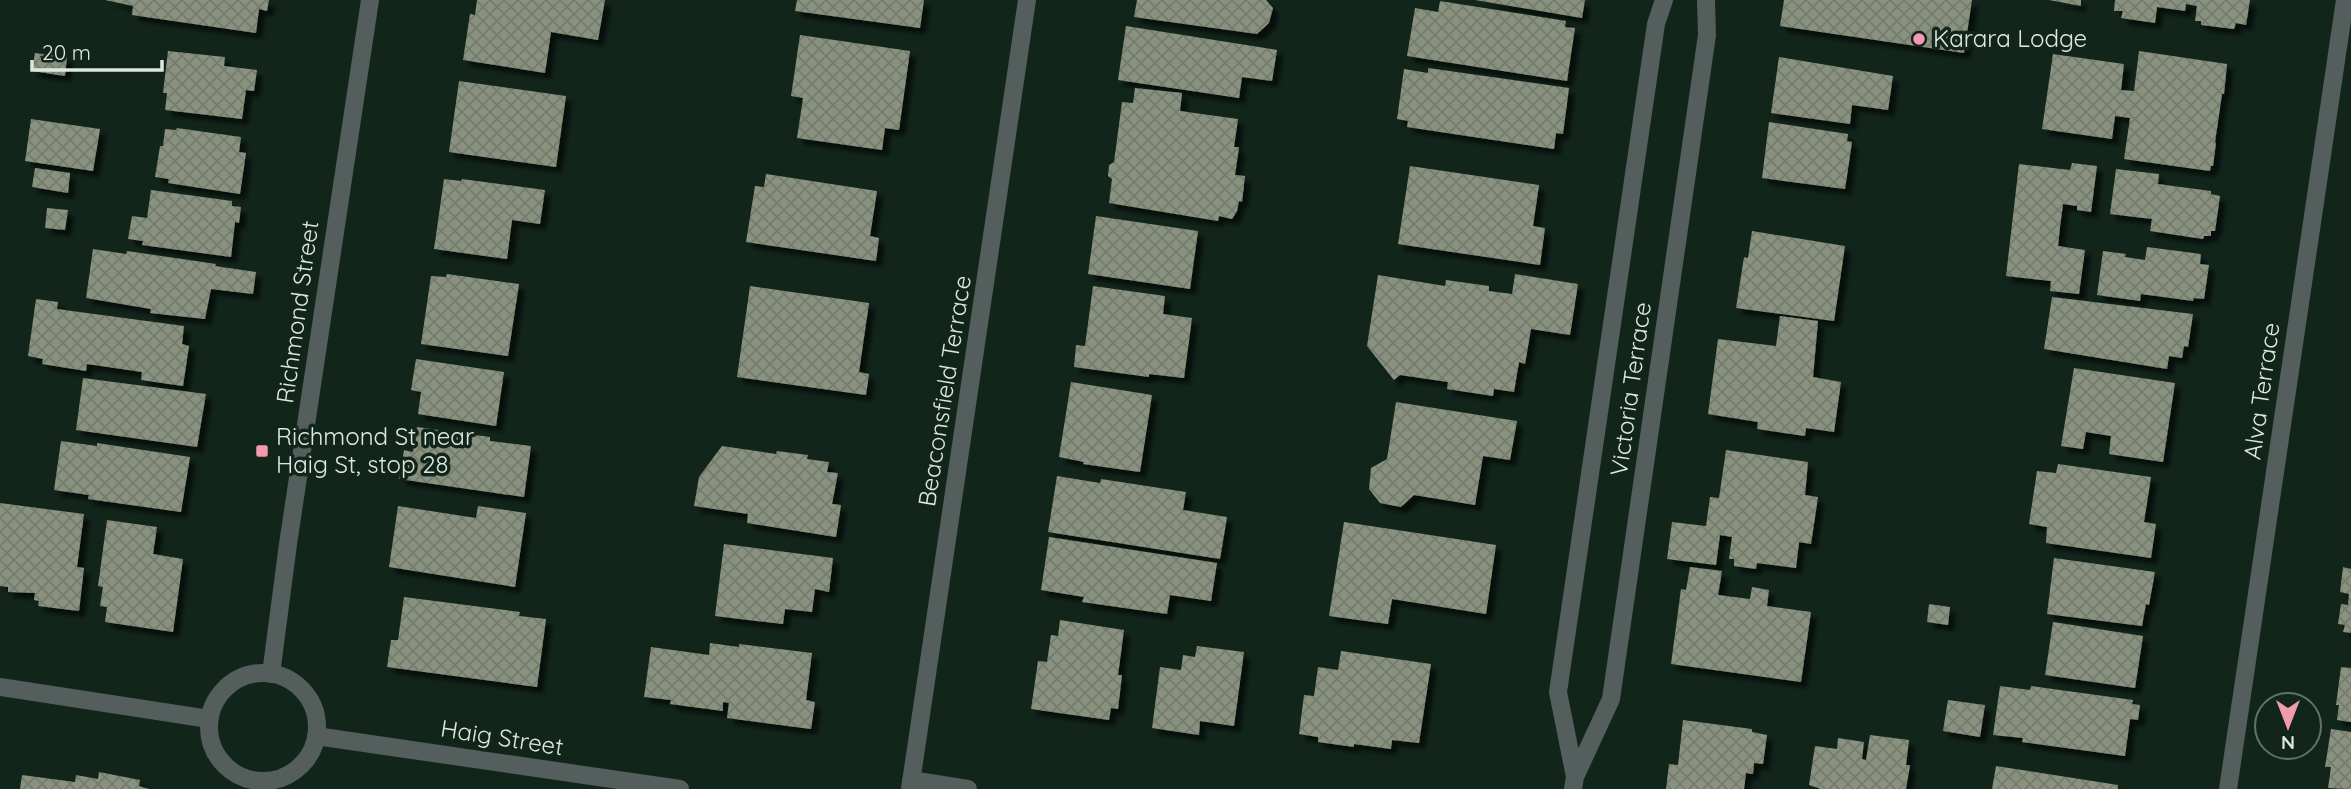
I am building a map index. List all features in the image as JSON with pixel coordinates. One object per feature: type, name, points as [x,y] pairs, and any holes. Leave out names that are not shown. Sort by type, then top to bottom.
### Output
[{"type":"street","name":"Richmond Street","points":[[271,674],[370,0]]},
{"type":"street","name":"Beaconsfield Terrace","points":[[910,785],[1027,0]]},
{"type":"street","name":"Victoria Terrace","points":[[1574,783],[1558,692],[1656,24],[1664,0]]},
{"type":"street","name":"Victoria Terrace","points":[[1574,783],[1611,699],[1707,35],[1706,0]]},
{"type":"street","name":"Alva Terrace","points":[[2228,789],[2345,0]]},
{"type":"street","points":[[254,674],[271,674],[287,679],[301,689],[311,702],[316,719],[316,736],[311,752],[300,766],[269,781],[251,785],[236,775],[213,751],[209,719],[214,703],[224,689],[237,679],[254,674]]},
{"type":"street","points":[[0,687],[209,719]]},
{"type":"street","name":"Haig Street","points":[[316,736],[680,789]]},
{"type":"street","points":[[910,785],[968,789]]},
{"type":"building","points":[[105,0],[269,0],[267,11],[259,9],[256,33],[132,15],[133,6]]},
{"type":"building","points":[[477,0],[605,0],[598,40],[551,32],[545,73],[463,60],[470,14],[475,15]]},
{"type":"building","points":[[797,0],[924,0],[920,28],[795,11]]},
{"type":"building","points":[[1137,0],[1266,0],[1273,8],[1269,23],[1257,34],[1134,17]]},
{"type":"building","points":[[1475,0],[1585,0],[1582,18]]},
{"type":"building","name":"Karara Lodge","points":[[1784,0],[1972,0],[1964,53],[1780,26]]},
{"type":"building","points":[[2049,0],[2081,0],[2081,6]]},
{"type":"building","points":[[2115,0],[2250,0],[2246,25],[2236,23],[2234,29],[2201,25],[2201,21],[2195,21],[2197,6],[2186,4],[2185,11],[2157,7],[2155,23],[2121,18],[2123,11],[2114,11]]},
{"type":"building","points":[[1440,1],[1566,21],[1565,27],[1575,28],[1567,81],[1407,56],[1415,8],[1438,12]]},
{"type":"building","points":[[1126,26],[1277,50],[1272,81],[1242,77],[1239,98],[1118,80]]},
{"type":"building","points":[[800,35],[910,51],[899,130],[885,128],[882,150],[797,138],[803,98],[791,96]]},
{"type":"building","points":[[168,51],[225,57],[224,66],[257,70],[254,91],[246,90],[242,119],[165,110],[167,93],[163,93]]},
{"type":"building","points":[[2139,51],[2227,64],[2213,166],[2210,171],[2124,159],[2130,118],[2115,116],[2112,139],[2042,129],[2053,54],[2124,64],[2121,90],[2134,91]]},
{"type":"building","points":[[35,53],[67,57],[65,76],[32,71]]},
{"type":"building","points":[[1779,57],[1893,76],[1888,110],[1852,105],[1850,124],[1771,113]]},
{"type":"building","points":[[1428,68],[1569,88],[1563,134],[1556,133],[1554,149],[1407,127],[1408,121],[1397,119],[1404,69],[1428,73]]},
{"type":"building","points":[[459,81],[566,96],[556,167],[449,152]]},
{"type":"building","points":[[1135,88],[1182,93],[1180,111],[1238,119],[1234,147],[1239,147],[1235,175],[1245,176],[1242,202],[1239,201],[1232,219],[1219,216],[1218,221],[1109,203],[1112,179],[1108,176],[1109,165],[1114,162],[1122,102],[1133,103]]},
{"type":"building","points":[[31,119],[100,129],[93,171],[25,161]]},
{"type":"building","points":[[1769,122],[1848,134],[1847,141],[1852,142],[1845,189],[1762,178]]},
{"type":"building","points":[[177,128],[241,137],[239,152],[246,153],[240,194],[168,183],[169,179],[155,177],[165,129]]},
{"type":"building","points":[[2072,163],[2097,166],[2091,212],[2063,204],[2058,246],[2085,250],[2079,294],[2050,291],[2051,281],[2006,276],[2019,164],[2070,170]]},
{"type":"building","points":[[1410,166],[1539,185],[1533,226],[1545,228],[1540,265],[1398,244]]},
{"type":"building","points":[[35,168],[70,173],[68,193],[32,187]]},
{"type":"building","points":[[2116,169],[2159,174],[2158,184],[2211,191],[2211,194],[2220,196],[2215,231],[2211,231],[2211,236],[2204,236],[2203,239],[2150,231],[2152,219],[2110,214]]},
{"type":"building","points":[[766,174],[877,191],[870,236],[879,238],[876,261],[746,242],[755,186],[764,187]]},
{"type":"building","points":[[444,179],[545,190],[540,224],[512,220],[507,259],[434,249]]},
{"type":"building","points":[[151,190],[232,201],[232,206],[241,207],[239,223],[235,222],[231,257],[142,245],[143,241],[128,239],[132,216],[147,218]]},
{"type":"building","points":[[47,208],[68,210],[65,230],[45,228]]},
{"type":"building","points":[[1096,216],[1198,231],[1190,289],[1088,274]]},
{"type":"building","points":[[1752,231],[1845,246],[1834,321],[1736,308],[1744,257],[1748,258]]},
{"type":"building","points":[[2147,247],[2201,254],[2200,264],[2209,265],[2204,299],[2194,298],[2193,301],[2141,294],[2140,301],[2097,295],[2103,251],[2145,260]]},
{"type":"building","points":[[93,249],[126,254],[127,251],[256,272],[253,294],[211,289],[205,319],[150,313],[151,309],[86,298]]},
{"type":"building","points":[[447,274],[519,284],[508,356],[421,344],[431,276],[446,277]]},
{"type":"building","points":[[1515,274],[1578,284],[1570,335],[1531,329],[1525,364],[1519,362],[1514,392],[1494,389],[1493,396],[1447,389],[1448,382],[1400,375],[1394,380],[1367,346],[1378,275],[1445,286],[1446,280],[1489,286],[1489,291],[1512,294]]},
{"type":"building","points":[[750,286],[869,303],[859,372],[869,374],[866,395],[737,377]]},
{"type":"building","points":[[1093,286],[1165,296],[1163,314],[1192,318],[1184,378],[1149,374],[1149,377],[1074,367],[1076,345],[1085,346]]},
{"type":"building","points":[[2052,297],[2193,314],[2188,347],[2184,346],[2182,358],[2169,356],[2167,369],[2044,349]]},
{"type":"building","points":[[36,299],[58,302],[57,309],[184,326],[182,344],[189,346],[183,386],[141,380],[142,372],[87,364],[86,371],[42,364],[43,359],[28,356]]},
{"type":"building","points":[[1780,316],[1818,321],[1813,377],[1841,382],[1834,432],[1806,428],[1805,436],[1757,429],[1758,422],[1708,414],[1718,339],[1776,346]]},
{"type":"building","points":[[416,359],[504,372],[496,426],[418,414],[421,392],[411,390]]},
{"type":"building","points":[[2074,368],[2175,383],[2163,462],[2109,454],[2111,436],[2086,432],[2083,449],[2061,446]]},
{"type":"building","points":[[83,378],[206,394],[197,447],[76,430]]},
{"type":"building","points":[[1071,382],[1152,395],[1140,472],[1083,464],[1084,462],[1059,457]]},
{"type":"building","points":[[1396,402],[1517,421],[1510,460],[1483,456],[1475,505],[1414,495],[1401,507],[1380,503],[1369,489],[1371,468],[1387,459]]},
{"type":"building","points":[[417,427],[490,437],[490,441],[531,446],[524,497],[399,479],[404,450],[413,452]]},
{"type":"building","points":[[61,441],[97,446],[97,443],[190,457],[181,512],[88,499],[89,495],[54,490]]},
{"type":"building","points":[[722,446],[776,454],[777,451],[808,455],[807,459],[829,462],[827,472],[838,473],[832,504],[841,505],[836,537],[747,523],[748,514],[694,506],[699,477]]},
{"type":"building","points":[[1726,450],[1808,462],[1805,495],[1818,497],[1811,544],[1799,542],[1796,568],[1757,563],[1756,569],[1734,566],[1734,559],[1729,559],[1732,537],[1720,535],[1716,565],[1667,559],[1672,522],[1706,526],[1710,497],[1719,498]]},
{"type":"building","points":[[2058,464],[2151,477],[2144,522],[2156,524],[2151,558],[2046,543],[2047,527],[2029,524],[2037,471],[2056,473]]},
{"type":"building","points":[[1057,476],[1100,483],[1101,479],[1186,492],[1183,510],[1227,517],[1220,559],[1048,532]]},
{"type":"building","points":[[0,503],[84,514],[77,567],[84,568],[79,611],[38,606],[39,601],[34,600],[35,593],[8,592],[8,587],[0,586]]},
{"type":"building","points":[[398,506],[476,518],[478,506],[526,513],[515,587],[389,567]]},
{"type":"building","points":[[107,520],[157,527],[153,554],[183,559],[173,632],[105,622],[107,607],[100,606],[103,587],[98,586]]},
{"type":"building","points":[[1344,522],[1496,545],[1486,614],[1392,599],[1388,624],[1329,616]]},
{"type":"building","points":[[1049,537],[1217,563],[1211,601],[1170,595],[1167,614],[1082,602],[1084,597],[1041,590]]},
{"type":"building","points":[[724,544],[833,558],[829,592],[815,589],[812,612],[785,609],[783,624],[715,616]]},
{"type":"building","points":[[2054,558],[2155,572],[2142,626],[2047,614]]},
{"type":"building","points":[[1690,567],[1722,571],[1718,595],[1750,599],[1752,587],[1769,590],[1767,606],[1811,612],[1801,682],[1671,664],[1681,589],[1686,590]]},
{"type":"building","points":[[2343,567],[2351,569],[2351,633],[2343,632],[2345,625],[2338,624],[2341,604],[2348,605],[2349,594],[2340,592]]},
{"type":"building","points":[[404,597],[520,612],[519,616],[546,619],[537,687],[387,667],[391,640],[398,640]]},
{"type":"building","points":[[1929,604],[1950,607],[1948,625],[1927,622]]},
{"type":"building","points":[[1060,620],[1124,630],[1118,675],[1122,675],[1118,709],[1111,708],[1109,720],[1031,709],[1038,661],[1047,662],[1051,635],[1058,636]]},
{"type":"building","points":[[2053,622],[2143,636],[2135,688],[2045,675]]},
{"type":"building","points":[[710,643],[812,653],[806,700],[815,702],[811,729],[727,718],[729,703],[723,702],[723,711],[670,704],[671,700],[644,697],[651,647],[709,655]]},
{"type":"building","points":[[1197,646],[1244,652],[1234,726],[1200,721],[1199,735],[1152,728],[1160,667],[1181,670],[1183,655],[1195,657]]},
{"type":"building","points":[[1341,651],[1431,664],[1419,743],[1392,740],[1391,749],[1354,744],[1354,747],[1318,742],[1318,737],[1299,734],[1304,695],[1314,696],[1318,667],[1338,670]]},
{"type":"building","points":[[2341,667],[2351,668],[2351,722],[2337,720],[2339,705],[2336,705]]},
{"type":"building","points":[[2000,686],[2030,690],[2031,686],[2133,700],[2132,704],[2140,705],[2138,720],[2130,719],[2125,756],[2022,742],[2023,738],[1993,735]]},
{"type":"building","points":[[1948,700],[1985,705],[1980,737],[1943,731]]},
{"type":"building","points":[[1683,720],[1752,729],[1752,732],[1767,735],[1763,764],[1754,763],[1753,774],[1746,773],[1744,789],[1666,789],[1669,764],[1678,765]]},
{"type":"building","points":[[2331,729],[2351,732],[2351,789],[2328,788],[2331,767],[2325,767]]},
{"type":"building","points":[[1870,735],[1909,740],[1906,765],[1910,765],[1906,789],[1821,789],[1809,785],[1815,746],[1837,749],[1838,738],[1864,742],[1862,759],[1866,760]]},
{"type":"building","points":[[1996,766],[2118,785],[2118,789],[1992,789]]},
{"type":"building","points":[[99,772],[140,780],[139,786],[149,789],[20,789],[22,775],[75,782],[76,775],[98,779]]},
{"type":"place","name":"Karara Lodge","points":[[1919,39]]},
{"type":"place","name":"Richmond St near Haig St, stop 28","points":[[262,451]]}]
